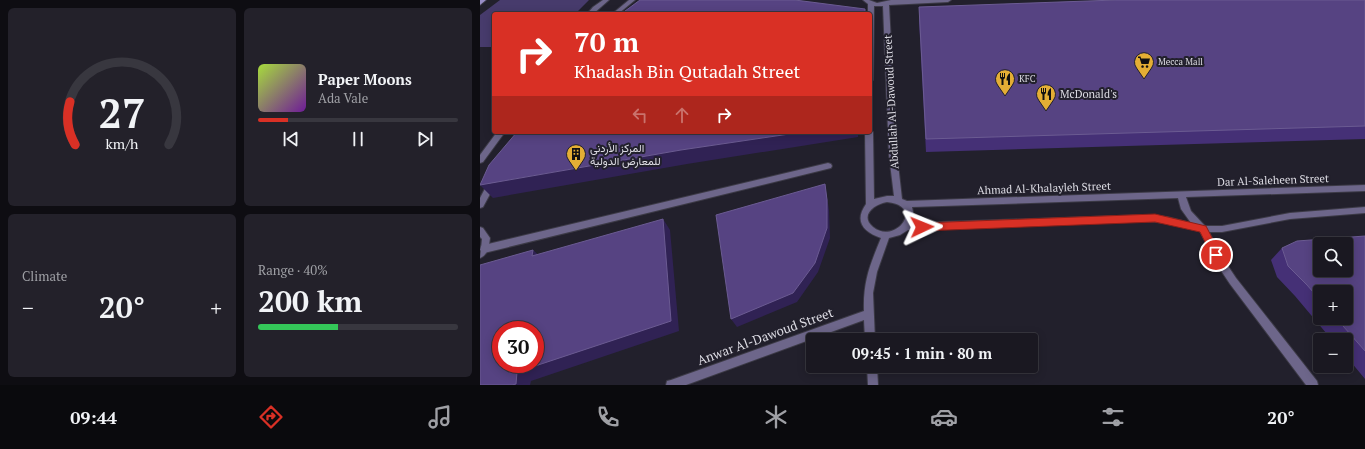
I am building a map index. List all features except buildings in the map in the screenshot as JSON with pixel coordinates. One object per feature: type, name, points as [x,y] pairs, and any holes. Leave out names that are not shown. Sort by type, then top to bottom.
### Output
[{"type":"street","points":[[480,3],[483,0]]},
{"type":"street","points":[[592,12],[606,0]]},
{"type":"street","points":[[617,12],[632,0]]},
{"type":"street","points":[[866,1],[890,2],[948,0]]},
{"type":"street","name":"Abdullah Al-Dawoud Street","points":[[866,1],[867,12]]},
{"type":"street","name":"Abdullah Al-Dawoud Street","points":[[890,2],[893,155],[898,200]]},
{"type":"street","points":[[480,160],[500,134]]},
{"type":"street","points":[[869,134],[870,205]]},
{"type":"street","points":[[480,230],[486,238],[482,252],[828,166]]},
{"type":"street","points":[[480,205],[498,173]]},
{"type":"street","name":"Dar Al-Saleheen Street","points":[[1182,195],[1365,188]]},
{"type":"street","points":[[1182,195],[1182,201],[1188,215],[1203,229],[1221,263],[1233,281],[1313,385]]},
{"type":"street","name":"Ahmad Al-Khalayleh Street","points":[[906,204],[1182,195]]},
{"type":"street","points":[[888,198],[898,200],[906,204],[911,212],[911,220],[906,227],[897,233],[886,235],[876,233],[868,228],[864,220],[865,212],[870,205],[878,200],[888,198]]},
{"type":"street","points":[[906,227],[1145,218],[1161,219],[1203,229],[1222,229],[1290,216],[1365,210]]},
{"type":"street","points":[[869,333],[868,293],[872,272],[886,235]]},
{"type":"street","name":"Anwar Al-Dawoud Street","points":[[671,385],[868,314]]},
{"type":"street","points":[[872,373],[873,385]]},
{"type":"shaded area","points":[[500,0],[589,0],[577,12],[492,12],[492,47],[480,47],[480,15]]},
{"type":"place","name":"Mecca Mall","points":[[1144,79]]},
{"type":"place","name":"KFC","points":[[1005,96]]},
{"type":"place","name":"McDonald's","points":[[1046,111]]},
{"type":"place","name":"المركز الأردني للمعارض الدولية","points":[[576,171]]},
{"type":"route","points":[[922,227],[1155,218],[1203,229],[1216,255]]}]
